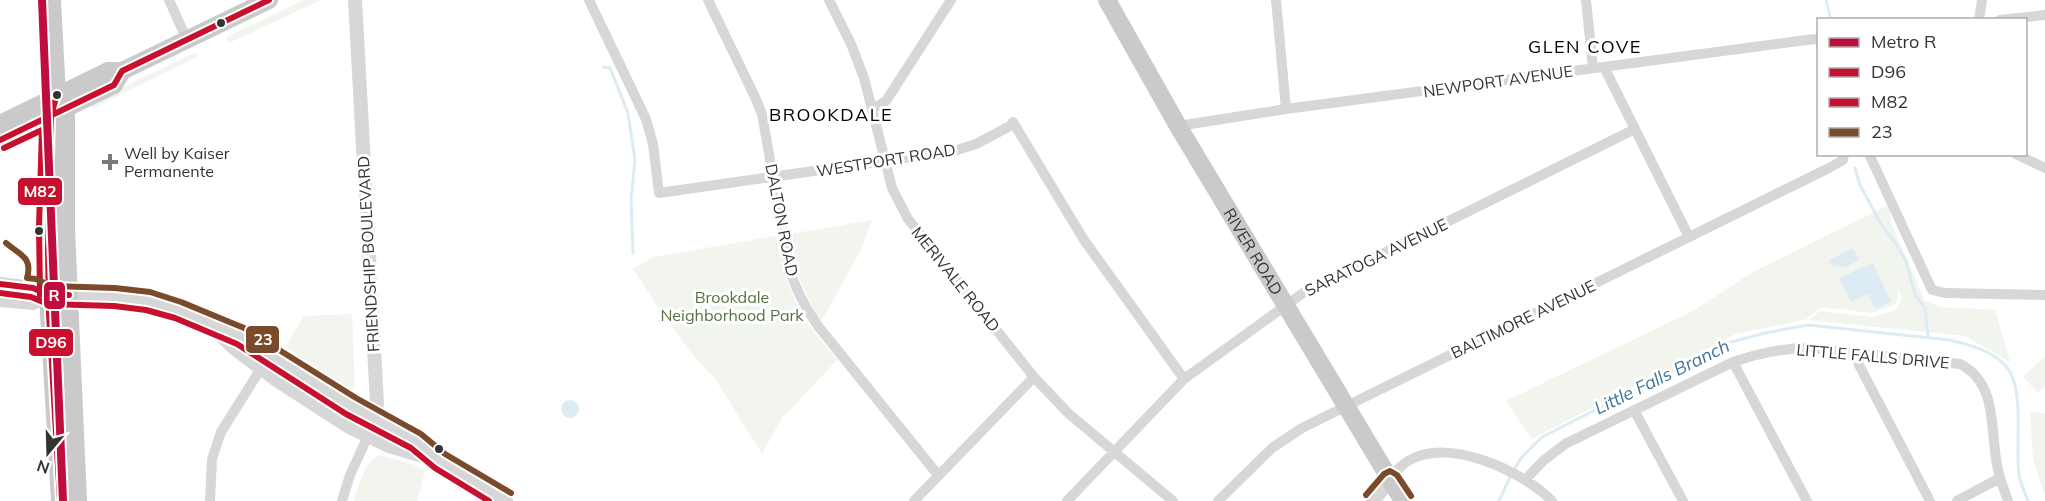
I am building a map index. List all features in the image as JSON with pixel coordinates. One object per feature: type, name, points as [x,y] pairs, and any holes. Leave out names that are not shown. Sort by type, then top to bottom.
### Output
[{"type":"main road","points":[[52,0],[66,229],[78,501]]},
{"type":"main road","points":[[0,140],[58,106],[108,71],[122,71],[269,0]]},
{"type":"main road","name":"RIVER ROAD","points":[[1107,0],[1178,126],[1403,501]]},
{"type":"main road","points":[[3,120],[58,106]]},
{"type":"main road","points":[[58,106],[48,226],[49,295],[60,501]]},
{"type":"street","points":[[169,0],[187,40]]},
{"type":"street","name":"FRIENDSHIP BOULEVARD","points":[[342,501],[350,476],[375,419],[377,403],[355,0]]},
{"type":"street","name":"WESTPORT ROAD","points":[[589,0],[646,119],[653,144],[659,193],[954,151],[976,144],[1010,126],[1013,122],[1084,240],[1184,379]]},
{"type":"street","name":"DALTON ROAD","points":[[708,0],[755,97],[767,135],[789,267],[804,305],[818,326],[938,475]]},
{"type":"street","name":"MERIVALE ROAD","points":[[829,0],[858,61],[873,109],[891,188],[908,219],[1035,376],[1068,413],[1173,501]]},
{"type":"street","points":[[873,109],[886,101],[951,0]]},
{"type":"street","points":[[1276,0],[1286,109]]},
{"type":"street","points":[[1586,0],[1599,68],[1635,129],[1689,237]]},
{"type":"street","points":[[1979,18],[1982,0]]},
{"type":"street","points":[[2018,18],[2045,15]]},
{"type":"street","name":"NEWPORT AVENUE","points":[[1178,126],[1286,109],[1802,40],[1817,40]]},
{"type":"street","name":"SARATOGA AVENUE","points":[[1067,501],[1184,379],[1303,293],[1635,129]]},
{"type":"street","points":[[1870,156],[1932,290],[1945,294],[2045,295]]},
{"type":"street","points":[[2020,156],[2045,168]]},
{"type":"street","name":"BALTIMORE AVENUE","points":[[1218,501],[1251,466],[1285,438],[1346,405],[1689,237],[1844,157]]},
{"type":"street","points":[[0,284],[33,288],[49,295],[115,297],[148,301],[178,310],[241,336],[351,406],[416,441],[440,461],[506,501]]},
{"type":"street","points":[[0,299],[16,286]]},
{"type":"street","points":[[0,299],[33,303],[49,295]]},
{"type":"street","points":[[209,324],[261,369],[351,428],[389,446],[440,461]]},
{"type":"street","name":"LITTLE FALLS DRIVE","points":[[1522,477],[1565,444],[1733,362],[1760,352],[1809,348],[1960,364],[1969,368],[1982,383],[1990,405],[1997,465],[2008,501]]},
{"type":"street","points":[[1854,352],[1930,501]]},
{"type":"street","points":[[210,501],[212,459],[221,432],[270,354]]},
{"type":"street","points":[[1733,362],[1807,501]]},
{"type":"street","points":[[914,501],[1035,376]]},
{"type":"street","points":[[1634,410],[1683,501]]},
{"type":"street","points":[[1373,501],[1399,468],[1411,459],[1424,454],[1458,454],[1508,469],[1552,501]]},
{"type":"street","points":[[1957,501],[2000,478]]},
{"type":"green space","points":[[304,0],[321,0],[229,43],[226,37]]},
{"type":"green space","points":[[196,52],[197,57],[93,108],[91,103],[100,98]]},
{"type":"green space","points":[[1889,205],[1891,223],[1925,301],[1940,307],[1995,310],[2010,362],[1965,336],[1808,320],[1820,311],[1873,317],[1896,310],[1902,297],[1898,289],[1895,305],[1871,313],[1822,307],[1807,319],[1736,334],[1532,439],[1506,401],[1693,311],[1753,272]]},
{"type":"green space","name":"Brookdale Neighborhood Park","points":[[872,220],[860,252],[821,322],[800,280],[793,258],[790,234]]},
{"type":"green space","name":"Brookdale Neighborhood Park","points":[[776,236],[796,303],[810,326],[837,360],[784,414],[762,454],[715,379],[688,349],[633,269],[653,257]]},
{"type":"green space","points":[[352,314],[355,387],[349,389],[285,347],[304,316]]},
{"type":"green space","points":[[2045,356],[2045,386],[2038,393],[2023,377]]},
{"type":"green space","points":[[2030,412],[2045,413],[2045,497],[2033,459]]},
{"type":"green space","points":[[380,455],[425,470],[417,501],[354,501],[366,468],[374,458]]},
{"type":"shaded area","points":[[1853,248],[1859,260],[1846,267],[1832,266],[1829,260]]},
{"type":"shaded area","points":[[1873,263],[1891,302],[1875,309],[1868,294],[1851,302],[1839,278]]},
{"type":"shaded area","points":[[566,400],[574,400],[579,405],[577,416],[566,418],[561,413],[561,405]]},
{"type":"waterway","points":[[1826,0],[1830,18]]},
{"type":"waterway","points":[[603,67],[610,68],[628,113],[635,160],[631,200],[633,253]]},
{"type":"waterway","points":[[1855,168],[1860,185],[1882,226],[1906,261],[1915,295],[1925,308],[1928,337]]},
{"type":"waterway","name":"Little Falls Branch","points":[[1514,470],[1521,458],[1542,437],[1728,343],[1808,325],[1950,340],[1983,350],[1999,359],[2010,372],[2017,395],[2019,474],[2028,501]]},
{"type":"waterway","name":"Little Falls Branch","points":[[1499,501],[1511,475]]},
{"type":"metro line","name":"R","points":[[42,0],[63,501]]},
{"type":"transit line","name":"D96","points":[[0,140],[114,85],[122,71],[269,0]]},
{"type":"transit line","name":"D96","points":[[57,95],[51,115],[48,249],[49,314],[60,501]]},
{"type":"transit line","name":"M82","points":[[4,148],[42,130],[39,226],[40,295]]},
{"type":"transit line","name":"23","points":[[6,243],[27,261],[27,278],[36,279],[51,286],[115,288],[150,292],[244,328],[356,398],[421,434],[445,454],[511,493]]},
{"type":"transit line","name":"D96","points":[[0,284],[33,288],[49,295],[69,295]]},
{"type":"transit line","name":"M82","points":[[0,293],[31,297],[48,304],[114,306],[146,310],[175,318],[237,344],[346,414],[411,448],[435,468],[489,501]]},
{"type":"transit line","name":"23","points":[[1366,495],[1384,474],[1390,471],[1397,475],[1411,496]]},
{"type":"place","name":"Well by Kaiser Permanente","points":[[110,162]]},
{"type":"district","name":"GLEN COVE","points":[[1585,47]]},
{"type":"district","name":"BROOKDALE","points":[[831,115]]}]
